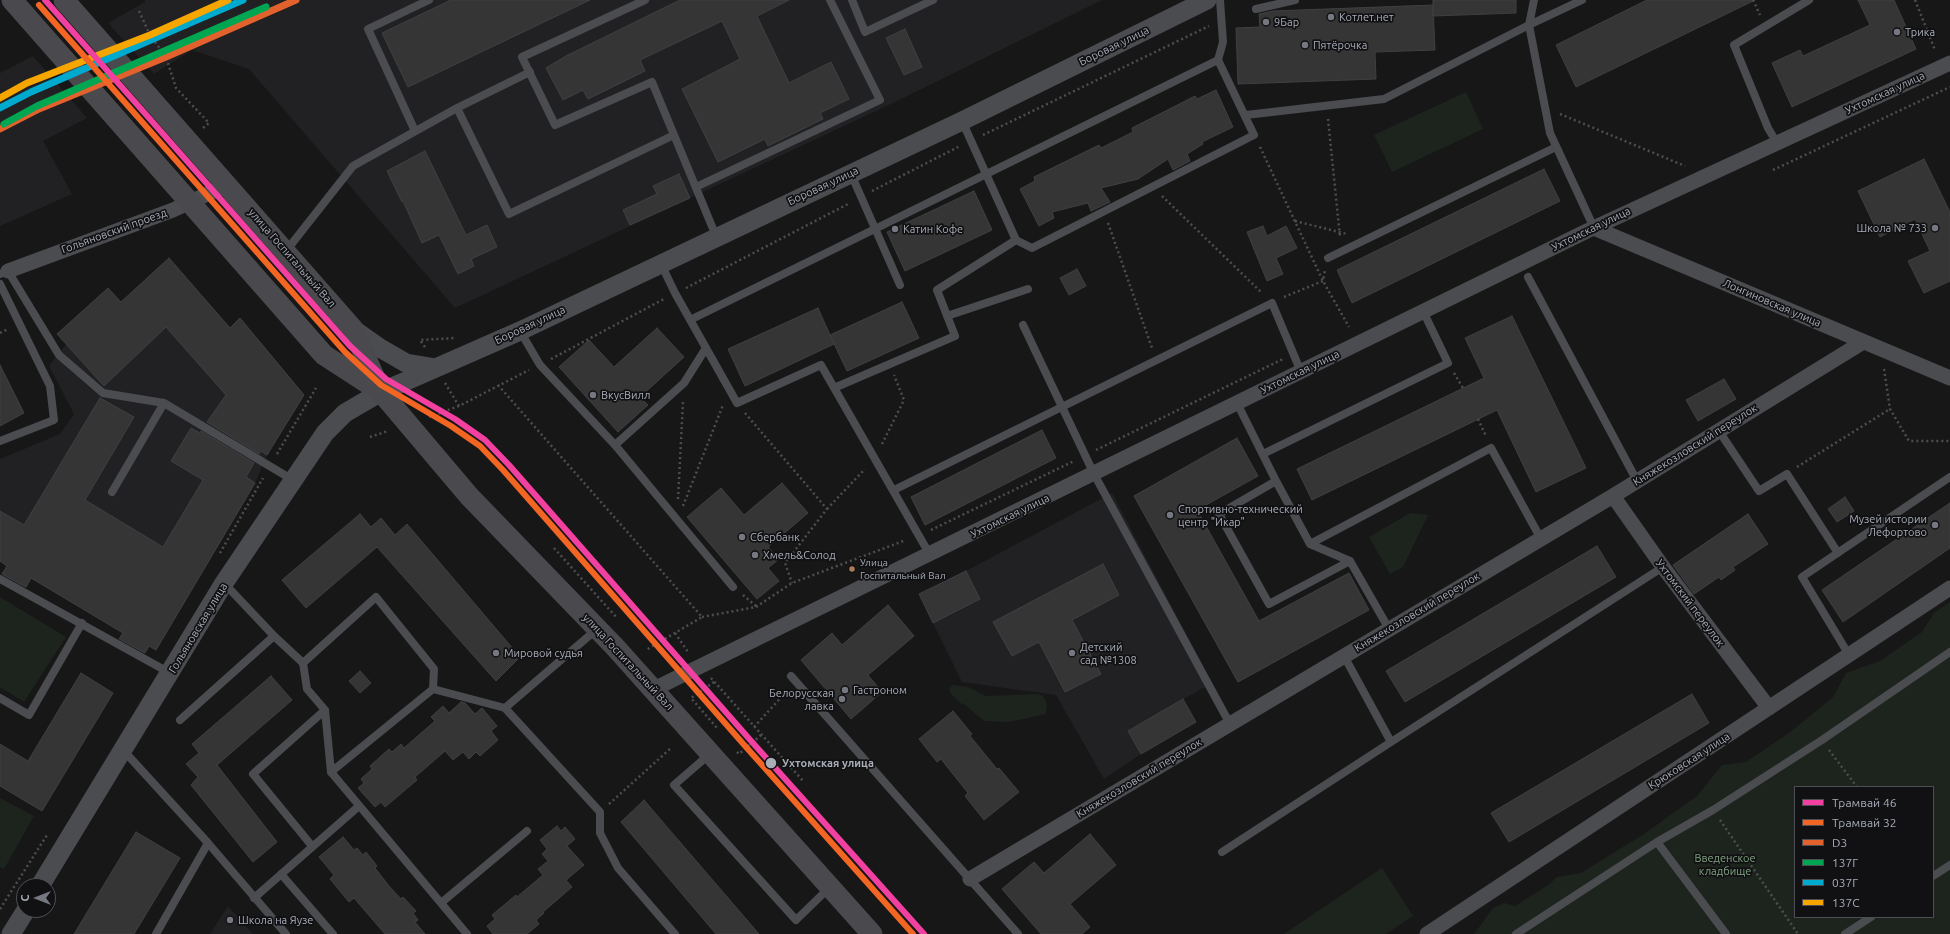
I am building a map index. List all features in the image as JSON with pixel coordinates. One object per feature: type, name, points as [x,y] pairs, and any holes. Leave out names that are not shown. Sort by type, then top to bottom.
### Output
[{"type":"main road","name":"улица Госпитальный Вал","points":[[12,0],[324,355],[381,392]]},
{"type":"main road","name":"улица Госпитальный Вал","points":[[64,0],[353,329],[381,392],[469,496],[597,628],[712,753],[872,934]]},
{"type":"street","name":"Боровая улица","points":[[381,392],[520,331],[661,262],[962,121],[1207,0]]},
{"type":"street","name":"Ухтомская улица","points":[[654,690],[1594,228],[1950,63]]},
{"type":"street","name":"Гольяновский проезд","points":[[4,272],[190,202],[228,185]]},
{"type":"street","name":"Лонгиновская улица","points":[[1594,228],[1950,378]]},
{"type":"street","points":[[353,329],[380,348],[406,363],[436,368]]},
{"type":"street","name":"Княжекозловский переулок","points":[[970,879],[1613,496],[1863,342]]},
{"type":"street","name":"Гольяновская улица","points":[[45,878],[124,751],[224,583],[325,433],[345,413],[381,392]]},
{"type":"street","name":"Ухтомский переулок","points":[[1613,496],[1663,567],[1769,708]]},
{"type":"street","name":"Крюковская улица","points":[[1427,934],[1950,588]]},
{"type":"street","points":[[11,934],[21,918]]},
{"type":"lane","points":[[415,131],[368,29],[429,0]]},
{"type":"lane","points":[[645,0],[522,56],[555,125],[652,82],[716,236]]},
{"type":"lane","points":[[696,187],[880,100],[830,0]]},
{"type":"lane","points":[[852,0],[865,32],[933,0]]},
{"type":"lane","points":[[962,121],[1016,240],[1032,248],[1254,135],[1246,115],[1218,60],[1223,42],[1220,0]]},
{"type":"lane","points":[[1256,9],[1295,0]]},
{"type":"lane","points":[[1534,0],[1529,25],[1550,133],[1594,228]]},
{"type":"lane","points":[[1246,115],[1384,99],[1529,25],[1582,0]]},
{"type":"lane","points":[[1777,143],[1768,128],[1734,45],[1809,0]]},
{"type":"lane","points":[[690,320],[1218,60]]},
{"type":"lane","points":[[286,251],[353,166],[457,108],[530,72]]},
{"type":"lane","points":[[457,108],[509,214],[674,135]]},
{"type":"lane","points":[[1328,258],[1556,147]]},
{"type":"lane","points":[[850,173],[900,285]]},
{"type":"lane","points":[[834,388],[955,336],[937,290],[1016,240]]},
{"type":"lane","points":[[661,262],[690,320],[737,403],[821,365],[930,555]]},
{"type":"lane","points":[[4,272],[59,355],[103,393],[164,403],[293,480]]},
{"type":"lane","points":[[1528,277],[1637,481]]},
{"type":"lane","points":[[0,284],[50,386],[54,420],[0,441]]},
{"type":"lane","points":[[947,316],[1028,289]]},
{"type":"lane","points":[[894,490],[1272,303],[1301,372]]},
{"type":"lane","points":[[1263,454],[1448,363],[1423,311]]},
{"type":"lane","points":[[1023,325],[1063,406],[1094,474],[1230,724]]},
{"type":"lane","points":[[520,331],[540,365],[614,445],[733,587]]},
{"type":"lane","points":[[614,445],[684,383],[706,348]]},
{"type":"lane","points":[[112,492],[164,403]]},
{"type":"lane","points":[[1237,403],[1276,481],[1310,544],[1350,561],[1389,630]]},
{"type":"lane","points":[[1719,431],[1759,491],[1787,474],[1838,553]]},
{"type":"lane","points":[[1310,544],[1491,448],[1541,539]]},
{"type":"lane","points":[[1849,655],[1802,576],[1950,477]]},
{"type":"lane","points":[[1276,481],[1219,514],[1269,604],[1350,561]]},
{"type":"lane","points":[[1222,852],[1663,567]]},
{"type":"lane","points":[[0,579],[171,673]]},
{"type":"lane","points":[[224,583],[274,636],[303,663],[307,689],[325,710],[331,772],[467,934]]},
{"type":"lane","points":[[303,663],[376,597],[434,669],[433,689],[331,772]]},
{"type":"lane","points":[[0,698],[29,715],[82,624]]},
{"type":"lane","points":[[505,708],[597,628]]},
{"type":"lane","points":[[180,720],[274,636]]},
{"type":"lane","points":[[1516,934],[1657,842],[1713,810],[1822,740],[1950,652]]},
{"type":"lane","points":[[1344,656],[1391,742]]},
{"type":"lane","points":[[793,679],[1018,934]]},
{"type":"lane","points":[[433,689],[505,708],[600,812],[600,833],[618,868],[675,934]]},
{"type":"lane","points":[[312,846],[252,774],[325,710]]},
{"type":"lane","points":[[124,751],[208,842],[286,934]]},
{"type":"lane","points":[[712,753],[674,785],[796,920],[831,887]]},
{"type":"lane","points":[[254,898],[359,806]]},
{"type":"lane","points":[[441,903],[526,831]]},
{"type":"lane","points":[[156,934],[208,842]]},
{"type":"lane","points":[[1657,842],[1726,934]]},
{"type":"lane","points":[[1934,875],[1950,865]]},
{"type":"lane","points":[[281,874],[333,934]]},
{"type":"lane","points":[[1845,934],[1869,918]]},
{"type":"path","points":[[1915,0],[1935,50]]},
{"type":"path","points":[[139,12],[150,35],[166,57],[176,88],[209,123]]},
{"type":"path","points":[[1773,170],[1950,87]]},
{"type":"path","points":[[1326,106],[1342,251]]},
{"type":"path","points":[[1545,108],[1685,166]]},
{"type":"path","points":[[1254,135],[1322,281],[1350,327]]},
{"type":"path","points":[[1152,187],[1272,303],[1322,281]]},
{"type":"path","points":[[1104,212],[1156,360]]},
{"type":"path","points":[[1295,221],[1367,239]]},
{"type":"path","points":[[1322,281],[1328,258]]},
{"type":"path","points":[[1102,447],[1286,358]]},
{"type":"path","points":[[1884,369],[1890,409],[1909,441],[1950,441]]},
{"type":"path","points":[[677,522],[684,383]]},
{"type":"path","points":[[498,385],[702,617],[646,651],[641,645]]},
{"type":"path","points":[[677,522],[729,389]]},
{"type":"path","points":[[737,403],[826,509],[785,563],[792,583]]},
{"type":"path","points":[[1787,474],[1890,409]]},
{"type":"path","points":[[1478,419],[1491,448]]},
{"type":"path","points":[[554,548],[621,622]]},
{"type":"path","points":[[675,633],[688,652]]},
{"type":"path","points":[[707,674],[804,782]]},
{"type":"path","points":[[754,727],[793,679]]},
{"type":"path","points":[[714,682],[691,698],[720,731]]},
{"type":"path","points":[[734,748],[738,754],[761,735]]},
{"type":"path","points":[[1822,740],[1856,786]]},
{"type":"path","points":[[600,812],[671,748]]},
{"type":"path","points":[[1713,810],[1798,934]]},
{"type":"shaded area","points":[[145,0],[1102,0],[893,103],[455,308],[249,69],[192,50],[154,74],[108,23],[145,2]]},
{"type":"shaded area","points":[[33,56],[87,118],[43,141],[72,194],[0,226],[0,73]]},
{"type":"shaded area","points":[[169,258],[230,328],[240,318],[304,395],[267,455],[255,483],[156,650],[149,646],[144,654],[119,639],[122,632],[31,578],[25,589],[2,575],[7,566],[0,561],[0,459],[60,434],[74,414],[49,366],[66,344],[57,334],[108,288],[121,302]]},
{"type":"shaded area","name":"Детский сад №1308","points":[[1112,493],[1212,683],[1128,731],[1141,754],[1104,779],[1056,695],[962,682],[933,623],[979,599],[966,571]]},
{"type":"shaded area","name":"Школа на Яузе","points":[[228,906],[253,934],[210,934]]},
{"type":"green space","points":[[1466,92],[1483,129],[1392,172],[1374,135]]},
{"type":"green space","points":[[1410,513],[1428,515],[1403,567],[1390,574],[1369,537]]},
{"type":"green space","points":[[0,597],[66,637],[24,702],[0,687]]},
{"type":"green space","name":"Введенское кладбище","points":[[1950,602],[1950,934],[1474,934],[1493,908],[1504,903],[1515,906],[1548,885],[1557,877],[1581,873],[1644,834],[1697,796],[1722,765],[1746,762],[1789,733],[1833,697],[1846,673],[1880,661],[1922,632],[1934,613]]},
{"type":"green space","points":[[953,685],[968,687],[986,696],[1038,694],[1043,696],[1047,704],[1046,714],[1009,722],[984,721],[965,705],[960,703],[950,693],[949,688]]},
{"type":"green space","points":[[0,798],[34,816],[4,869],[0,867]]},
{"type":"green space","points":[[1382,868],[1413,916],[1386,934],[1284,934]]},
{"type":"building","points":[[451,0],[590,0],[408,87],[382,33]]},
{"type":"building","points":[[680,0],[789,0],[757,16],[789,83],[831,62],[849,99],[820,113],[823,119],[768,146],[765,139],[718,162],[682,89],[740,59],[722,21],[640,60],[645,71],[588,99],[583,90],[563,100],[546,68],[566,56]]},
{"type":"building","points":[[1433,0],[1516,0],[1516,13],[1433,16]]},
{"type":"building","points":[[1647,0],[1755,0],[1576,87],[1556,45]]},
{"type":"building","points":[[1858,0],[1894,0],[1916,49],[1792,107],[1772,63],[1800,50],[1803,56],[1870,25]]},
{"type":"building","points":[[1433,5],[1435,50],[1375,52],[1376,79],[1238,84],[1236,28],[1260,27],[1259,14],[1273,11]]},
{"type":"building","points":[[905,29],[922,67],[904,75],[886,38]]},
{"type":"building","points":[[1216,90],[1233,127],[1202,142],[1203,144],[1187,154],[1190,161],[1173,170],[1168,159],[1138,179],[1101,188],[1110,202],[1091,211],[1088,203],[1052,212],[1054,218],[1039,226],[1020,189],[1035,181],[1034,177],[1099,145],[1101,148],[1133,132],[1132,128],[1195,96],[1197,99]]},
{"type":"building","points":[[425,151],[466,235],[487,225],[497,247],[471,259],[474,266],[458,274],[439,235],[422,243],[403,201],[402,202],[387,171]]},
{"type":"building","name":"Школа № 733","points":[[1924,159],[1950,212],[1950,281],[1924,293],[1908,261],[1930,251],[1915,219],[1880,237],[1858,191]]},
{"type":"building","points":[[1544,169],[1560,201],[1352,303],[1337,270]]},
{"type":"building","points":[[679,174],[690,198],[630,225],[623,210],[657,194],[653,186]]},
{"type":"building","points":[[974,191],[992,230],[905,271],[887,232]]},
{"type":"building","points":[[1263,226],[1267,236],[1286,226],[1297,248],[1276,258],[1283,274],[1267,281],[1247,232]]},
{"type":"building","points":[[169,258],[230,328],[240,318],[304,395],[267,455],[261,451],[259,454],[207,422],[226,395],[166,327],[104,386],[57,334],[108,288],[121,302]]},
{"type":"building","points":[[1077,269],[1086,286],[1069,295],[1060,278]]},
{"type":"building","points":[[902,302],[919,338],[847,371],[830,335]]},
{"type":"building","points":[[818,308],[834,344],[745,386],[728,349]]},
{"type":"building","points":[[1512,316],[1586,468],[1536,492],[1497,410],[1312,500],[1297,469],[1484,378],[1465,338]]},
{"type":"building","points":[[657,328],[684,357],[640,397],[648,405],[618,432],[559,367],[589,340],[614,367]]},
{"type":"building","points":[[0,365],[24,413],[0,426]]},
{"type":"building","points":[[1724,379],[1736,399],[1698,421],[1686,400]]},
{"type":"building","points":[[100,398],[134,417],[85,500],[163,547],[203,480],[171,461],[191,428],[200,433],[201,431],[254,463],[246,477],[255,483],[156,650],[149,646],[145,653],[119,639],[123,633],[31,578],[26,587],[2,574],[7,566],[0,561],[0,511],[24,525]]},
{"type":"building","points":[[1042,430],[1056,458],[925,525],[911,497]]},
{"type":"building","points":[[1237,438],[1258,476],[1197,510],[1259,621],[1349,573],[1369,610],[1238,682],[1134,496]]},
{"type":"building","points":[[782,483],[808,513],[768,547],[779,559],[768,568],[779,581],[757,599],[687,517],[721,488],[744,515]]},
{"type":"building","points":[[1845,497],[1854,511],[1837,522],[1828,509]]},
{"type":"building","points":[[1950,503],[1950,548],[1843,622],[1822,590]]},
{"type":"building","points":[[360,514],[371,527],[381,518],[395,535],[407,524],[520,657],[496,681],[377,547],[306,608],[282,580]]},
{"type":"building","points":[[1748,514],[1768,544],[1733,567],[1735,570],[1721,580],[1719,577],[1694,594],[1673,565]]},
{"type":"building","points":[[1597,546],[1616,577],[1405,702],[1386,671]]},
{"type":"building","points":[[1103,564],[1119,595],[1072,620],[1101,674],[1065,692],[1039,642],[1012,656],[993,622]]},
{"type":"building","points":[[966,571],[980,599],[933,623],[919,594]]},
{"type":"building","points":[[888,605],[914,636],[868,675],[882,692],[851,719],[801,660],[832,633],[842,645]]},
{"type":"building","points":[[360,671],[371,683],[360,693],[349,681]]},
{"type":"building","points":[[81,673],[113,693],[42,811],[0,786],[0,744],[28,761]]},
{"type":"building","points":[[271,676],[292,700],[217,765],[277,842],[253,862],[191,785],[198,777],[186,764],[199,753],[192,744]]},
{"type":"building","points":[[1692,694],[1709,723],[1509,842],[1491,813]]},
{"type":"building","points":[[1183,699],[1196,722],[1141,754],[1128,731]]},
{"type":"building","points":[[461,702],[465,703],[475,714],[482,708],[497,726],[491,731],[498,740],[480,756],[476,752],[469,759],[463,752],[453,760],[445,751],[415,777],[417,780],[385,807],[381,802],[375,807],[358,788],[364,783],[361,779],[372,769],[370,766],[389,749],[392,752],[401,744],[404,748],[435,721],[431,717],[443,706],[449,713]]},
{"type":"building","points":[[953,711],[972,734],[970,736],[997,769],[999,768],[1019,792],[984,820],[965,796],[968,793],[941,759],[937,762],[919,739]]},
{"type":"building","points":[[644,800],[759,934],[716,934],[621,822]]},
{"type":"building","points":[[557,826],[561,831],[565,827],[575,839],[567,846],[584,865],[566,880],[572,887],[543,912],[544,913],[536,920],[539,924],[527,934],[493,934],[487,926],[495,919],[492,915],[516,895],[517,897],[543,875],[538,869],[548,861],[542,854],[547,849],[540,840]]},
{"type":"building","points":[[136,832],[180,858],[134,934],[74,934]]},
{"type":"building","points":[[1090,834],[1116,865],[1070,904],[1090,927],[1082,934],[1041,934],[1002,889],[1034,862],[1044,873]]},
{"type":"building","points":[[343,837],[354,850],[357,848],[363,855],[366,852],[377,866],[375,868],[389,886],[401,899],[403,897],[416,911],[413,913],[418,920],[415,922],[425,934],[385,934],[354,898],[349,902],[330,879],[334,875],[319,857]]},
{"type":"tram line","name":"46","points":[[45,0],[350,346],[386,379],[455,419],[485,440],[509,465],[752,742],[924,934]]},
{"type":"tram line","name":"32","points":[[39,5],[345,352],[381,385],[451,426],[480,446],[503,470],[746,747],[913,934]]},
{"type":"transit line","name":"137С","points":[[0,98],[27,83],[150,35],[228,0]]},
{"type":"transit line","name":"037Г","points":[[0,108],[31,92],[243,0]]},
{"type":"transit line","name":"D3","points":[[0,129],[39,109],[166,57],[296,0]]},
{"type":"transit line","name":"137Г","points":[[4,124],[37,106],[266,7]]},
{"type":"place","name":"Котлет.нет","points":[[1331,17]]},
{"type":"place","name":"9Бар","points":[[1266,22]]},
{"type":"place","name":"Трика","points":[[1897,32]]},
{"type":"place","name":"Пятёрочка","points":[[1305,45]]},
{"type":"place","name":"Школа № 733","points":[[1935,228]]},
{"type":"place","name":"Катин Кофе","points":[[895,229]]},
{"type":"place","name":"ВкусВилл","points":[[593,395]]},
{"type":"place","name":"Спортивно-технический центр \"Икар\"","points":[[1170,515]]},
{"type":"place","name":"Музей истории Лефортово","points":[[1935,525]]},
{"type":"place","name":"Сбербанк","points":[[742,537]]},
{"type":"place","name":"Хмель&Солод","points":[[755,555]]},
{"type":"place","name":"Улица Госпитальный Вал","points":[[852,569]]},
{"type":"place","name":"Мировой судья","points":[[496,653]]},
{"type":"place","name":"Детский сад №1308","points":[[1072,653]]},
{"type":"place","name":"Гастроном","points":[[845,690]]},
{"type":"place","name":"Белорусская лавка","points":[[842,699]]},
{"type":"place","name":"Ухтомская улица","points":[[771,763]]},
{"type":"place","name":"Школа на Яузе","points":[[230,920]]}]
